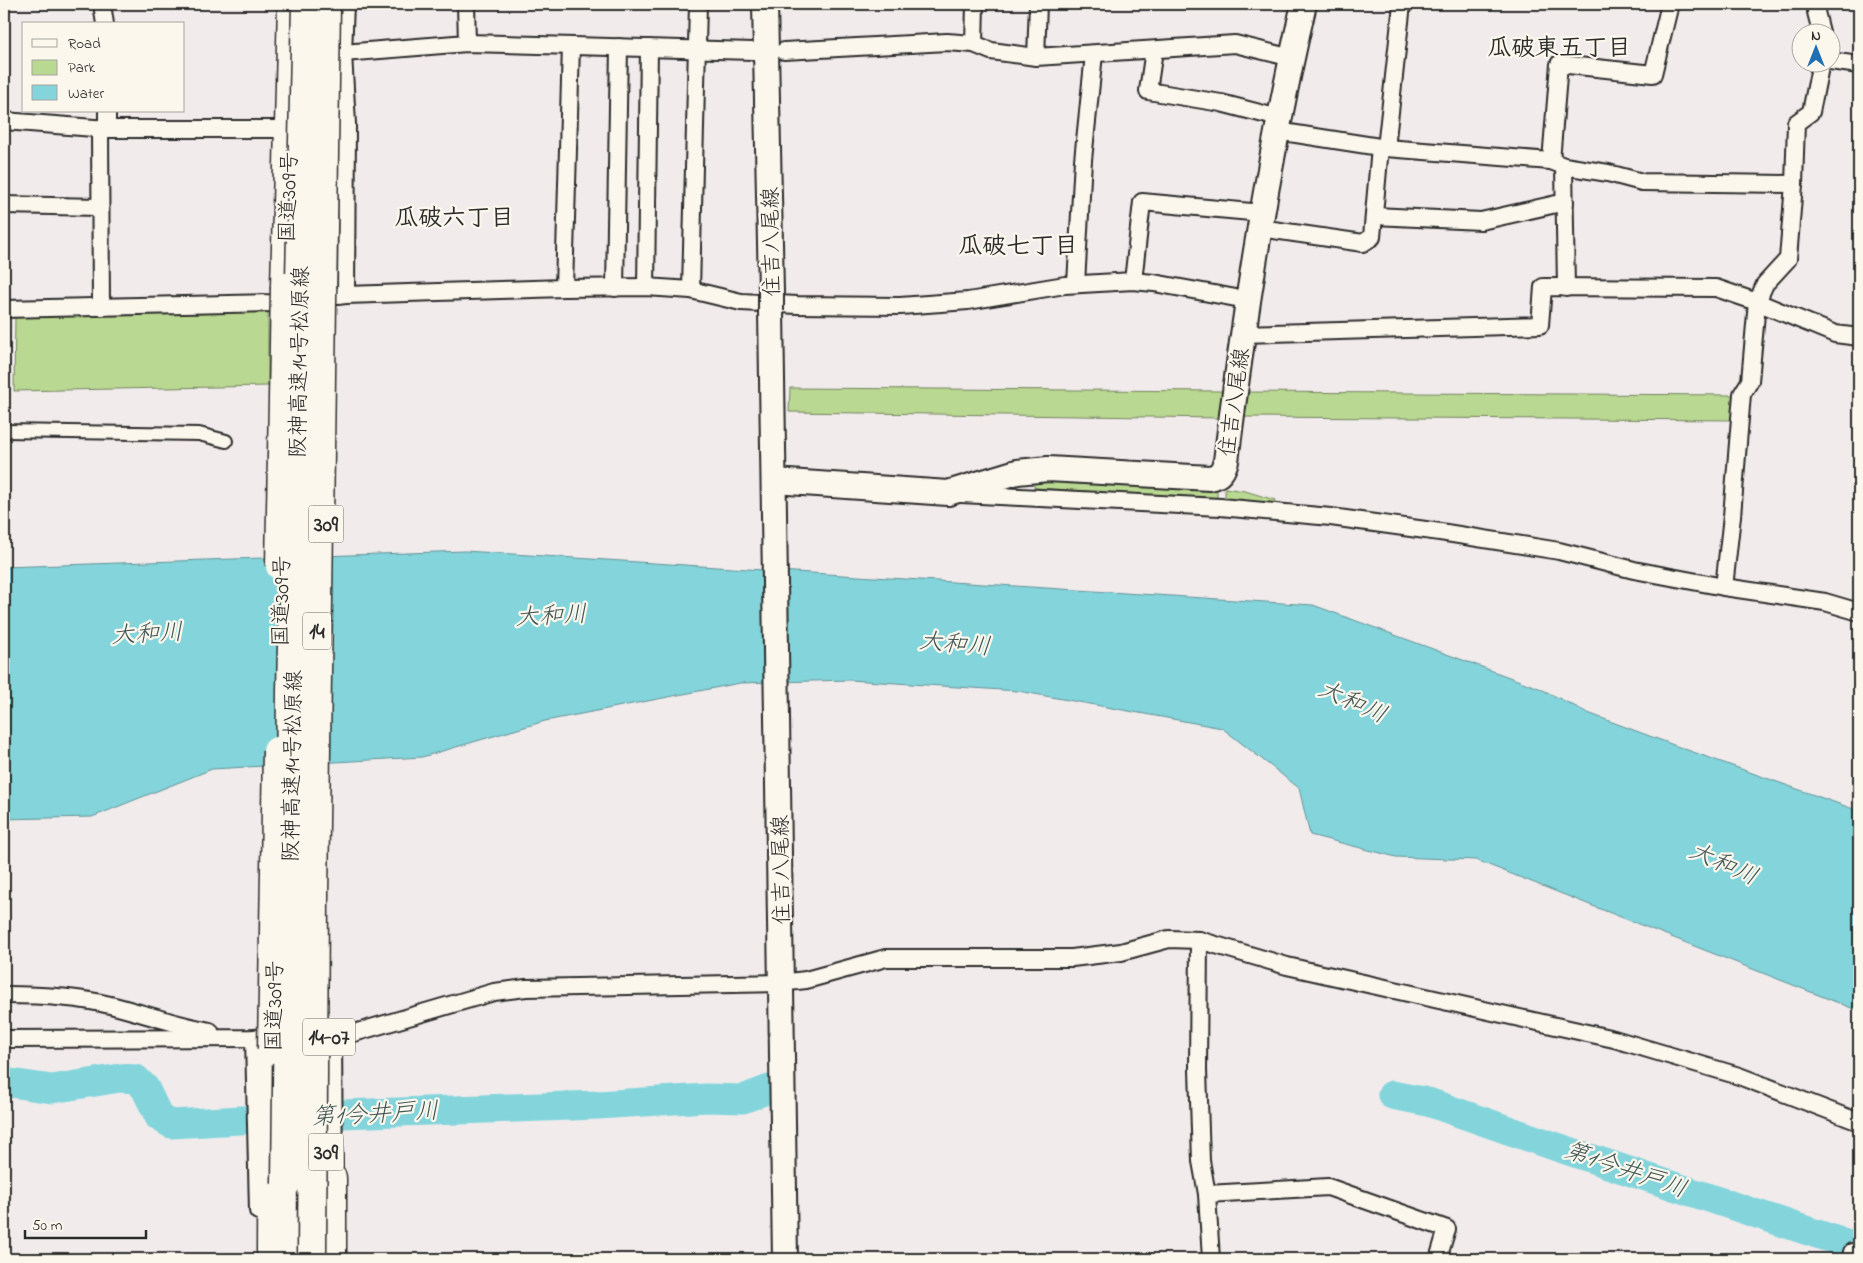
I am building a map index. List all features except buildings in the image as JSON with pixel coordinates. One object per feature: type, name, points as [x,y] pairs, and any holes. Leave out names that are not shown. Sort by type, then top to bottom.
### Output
[{"type":"highway","name":"国道309号","points":[[271,1259],[272,1000],[292,4]]},
{"type":"highway","name":"阪神高速14号松原線","points":[[285,1259],[291,680],[306,4]]},
{"type":"highway","name":"阪神高速14号松原線","points":[[312,1259],[314,898],[326,4]]},
{"type":"highway","name":"国道309号","points":[[327,1259],[322,779],[330,118],[334,4]]},
{"type":"highway","name":"14-07","points":[[314,898],[329,1037],[333,1259]]},
{"type":"main road","name":"住吉八尾線","points":[[765,4],[774,430],[785,1259]]},
{"type":"main road","name":"住吉八尾線","points":[[774,486],[948,493],[1017,472],[1048,469],[1217,477],[1223,471],[1226,461],[1235,378],[1247,300],[1278,125],[1304,4]]},
{"type":"street","points":[[102,4],[105,22]]},
{"type":"street","points":[[276,303],[283,4]]},
{"type":"street","points":[[345,4],[343,53],[347,124],[346,295]]},
{"type":"street","points":[[466,4],[467,44]]},
{"type":"street","points":[[691,290],[698,4]]},
{"type":"street","points":[[974,44],[975,4]]},
{"type":"street","points":[[1036,57],[1038,4]]},
{"type":"street","points":[[1133,281],[1142,202],[1261,220],[1363,243],[1372,237],[1402,4]]},
{"type":"street","points":[[1566,288],[1565,202],[1558,164],[1559,64],[1653,74],[1670,4]]},
{"type":"street","points":[[1817,4],[1818,22]]},
{"type":"street","points":[[784,51],[947,42],[974,44],[990,51],[1036,57],[1235,44],[1292,58]]},
{"type":"street","points":[[343,53],[467,44],[753,51]]},
{"type":"street","points":[[564,288],[571,46]]},
{"type":"street","points":[[615,288],[619,48]]},
{"type":"street","points":[[646,287],[649,48]]},
{"type":"street","points":[[1154,50],[1148,91],[1221,103],[1278,125],[1383,147],[1558,164],[1608,173],[1642,182],[1794,184]]},
{"type":"street","points":[[1076,284],[1083,160],[1094,54]]},
{"type":"street","points":[[1840,62],[1859,65]]},
{"type":"street","points":[[1724,587],[1742,394],[1750,382],[1757,302],[1765,284],[1788,259],[1794,184],[1796,123],[1811,112],[1819,72]]},
{"type":"street","points":[[101,307],[99,207],[104,128],[107,112]]},
{"type":"street","points":[[4,121],[104,128],[280,129]]},
{"type":"street","points":[[1374,216],[1482,221],[1565,202]]},
{"type":"street","points":[[4,205],[99,207]]},
{"type":"street","points":[[4,309],[276,303],[346,295],[646,287],[691,290],[741,302],[796,305],[900,306],[968,301],[1076,284],[1133,281],[1154,282],[1247,300]]},
{"type":"street","points":[[1242,334],[1540,325],[1543,287],[1716,288],[1757,302],[1835,334],[1859,337]]},
{"type":"street","points":[[4,430],[199,434],[226,441]]},
{"type":"street","points":[[948,493],[1220,507],[1330,517],[1559,551],[1634,570],[1724,587],[1826,602],[1859,612]]},
{"type":"street","points":[[4,1039],[254,1038],[333,1032],[354,1033],[494,992],[518,989],[781,976],[806,980],[886,958],[1072,958],[1121,952],[1169,939],[1199,940],[1287,966],[1614,1039],[1739,1076],[1859,1122]]},
{"type":"street","points":[[1199,940],[1198,1070],[1201,1161],[1207,1194],[1212,1259]]},
{"type":"street","points":[[4,995],[38,995],[108,1004],[184,1026],[254,1038]]},
{"type":"street","points":[[333,1032],[333,1259]]},
{"type":"street","points":[[254,1038],[259,1259]]},
{"type":"street","points":[[1207,1194],[1328,1187],[1447,1229],[1438,1259]]},
{"type":"green space","points":[[268,312],[268,386],[14,391],[15,317]]},
{"type":"green space","points":[[790,388],[1224,391],[1222,418],[789,412]]},
{"type":"green space","points":[[1243,392],[1736,395],[1736,420],[1240,417]]},
{"type":"green space","points":[[1034,477],[1217,486],[1217,499],[1034,488]]},
{"type":"green space","points":[[1225,488],[1245,491],[1275,500],[1275,505],[1225,501]]},
{"type":"water","name":"大和川","points":[[465,551],[1313,605],[1539,688],[1588,713],[1859,811],[1859,1011],[1476,860],[1396,857],[1310,835],[1299,788],[1222,728],[1018,691],[850,680],[740,683],[545,721],[422,757],[212,769],[92,817],[4,819],[4,567]]},
{"type":"waterway","name":"第1今井戸川","points":[[4,1082],[52,1089],[120,1078],[136,1079],[145,1088],[159,1117],[171,1124],[342,1114],[598,1105],[706,1098],[743,1099],[769,1089]]},
{"type":"waterway","name":"第1今井戸川","points":[[1392,1095],[1428,1102],[1859,1248]]},
{"type":"district","name":"瓜破東五丁目","points":[[1559,47]]},
{"type":"district","name":"瓜破六丁目","points":[[454,217]]},
{"type":"district","name":"瓜破七丁目","points":[[1018,245]]}]
